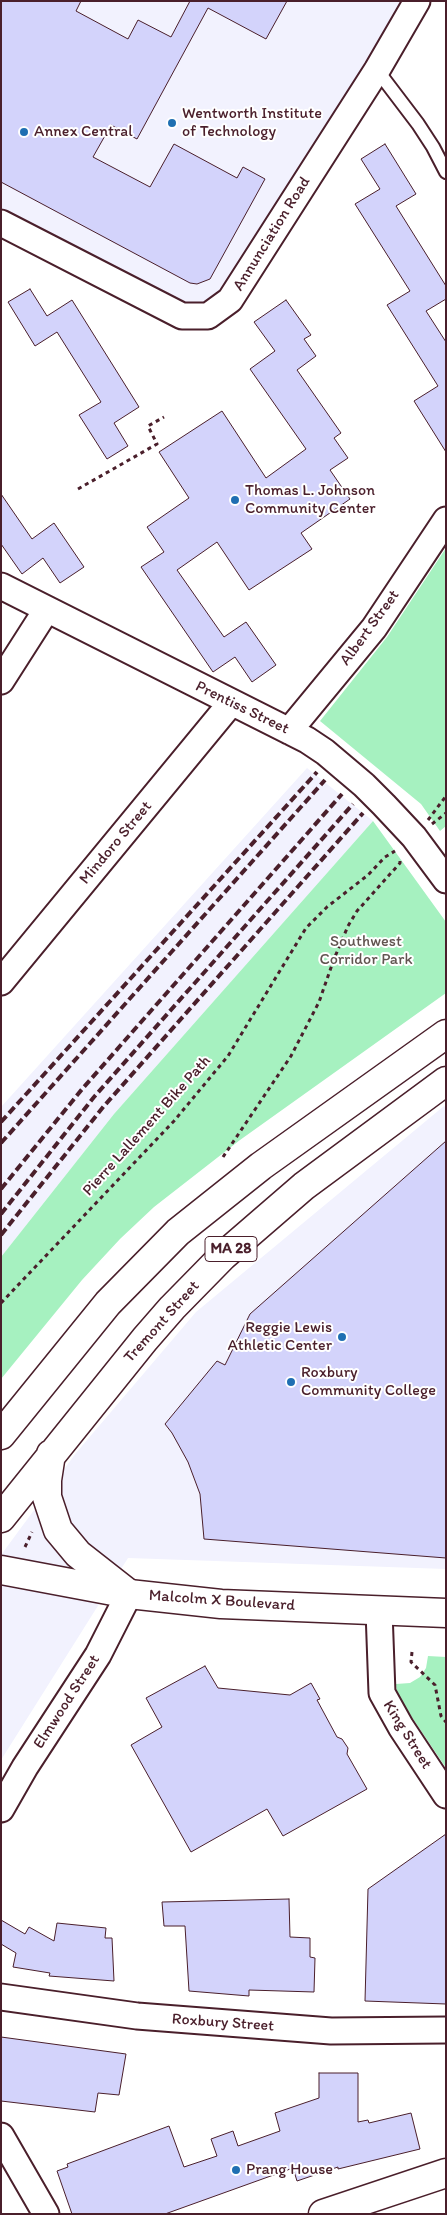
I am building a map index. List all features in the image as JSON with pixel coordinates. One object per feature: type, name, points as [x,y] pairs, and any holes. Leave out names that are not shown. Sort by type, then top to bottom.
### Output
[{"type":"main road","name":"MA 28","points":[[1,1435],[108,1303],[178,1232],[261,1166],[446,1034]]},
{"type":"main road","name":"Tremont Street","points":[[1,1518],[161,1320],[223,1256],[304,1186],[446,1081]]},
{"type":"main road","points":[[51,1454],[46,1480],[47,1497],[58,1530],[78,1554],[129,1594]]},
{"type":"main road","name":"Malcolm X Boulevard","points":[[1,1570],[129,1594],[221,1604],[446,1613]]},
{"type":"main road","points":[[323,2214],[446,2173]]},
{"type":"street","name":"Annunciation Road","points":[[1,223],[182,316],[208,316],[230,300],[377,70],[417,1]]},
{"type":"street","name":"Albert Street","points":[[289,731],[374,628],[446,520]]},
{"type":"street","name":"Prentiss Street","points":[[1,586],[289,731],[325,752],[364,784],[414,837],[446,880]]},
{"type":"street","points":[[1,681],[47,610]]},
{"type":"street","name":"Mindoro Street","points":[[1,982],[231,703]]},
{"type":"street","name":"Elmwood Street","points":[[1,1809],[25,1767],[98,1655],[129,1594]]},
{"type":"street","name":"King Street","points":[[379,1611],[382,1693],[387,1705],[446,1795]]},
{"type":"street","name":"Roxbury Street","points":[[1,1997],[137,2016],[331,2031],[446,2030]]},
{"type":"street","points":[[1,2136],[46,2214]]},
{"type":"lane","points":[[377,70],[434,147],[446,172]]},
{"type":"path","points":[[78,489],[156,444],[148,426],[164,417]]},
{"type":"path","points":[[426,823],[446,796]]},
{"type":"path","points":[[424,828],[440,819],[446,813]]},
{"type":"path","name":"Pierre Lallement Bike Path","points":[[1,1303],[174,1121],[228,1056],[306,928],[385,857],[400,849]]},
{"type":"path","points":[[223,1157],[291,1056],[319,1002],[334,959],[348,926],[357,911],[400,863]]},
{"type":"path","points":[[412,1652],[411,1662],[435,1685],[441,1716],[446,1722]]},
{"type":"shaded area","name":"Wentworth Institute of Technology","points":[[1,1],[417,1],[208,316],[1,223]]},
{"type":"shaded area","points":[[307,768],[373,821],[114,1114],[1,1257],[1,1107]]},
{"type":"shaded area","name":"Roxbury Community College","points":[[444,1106],[446,1108],[446,1569],[128,1558],[1,1760],[1,1555],[76,1453],[196,1312]]},
{"type":"green space","points":[[446,548],[446,826],[440,831],[421,804],[320,721],[387,637]]},
{"type":"green space","name":"Southwest Corridor Park","points":[[373,821],[446,922],[446,993],[240,1140],[154,1207],[120,1239],[82,1280],[1,1379],[1,1257],[114,1114]]},
{"type":"green space","points":[[428,1656],[446,1657],[446,1768],[397,1695],[396,1684],[410,1683],[420,1677],[426,1668]]},
{"type":"building","points":[[1,1],[81,1],[76,11],[128,39],[138,20],[171,37],[190,1],[287,1],[266,39],[208,8],[137,139],[111,125],[93,157],[150,187],[174,144],[237,178],[243,167],[265,179],[210,279],[197,284],[190,283],[1,182]]},
{"type":"building","points":[[385,144],[416,194],[396,206],[446,286],[446,299],[426,311],[446,342],[446,452],[414,401],[438,386],[387,305],[410,291],[355,204],[380,189],[361,159]]},
{"type":"building","points":[[30,289],[47,316],[72,300],[139,407],[114,423],[128,446],[107,459],[79,415],[101,402],[57,332],[35,346],[8,302]]},
{"type":"building","points":[[286,300],[311,335],[304,339],[316,356],[297,370],[341,433],[334,438],[348,458],[330,470],[350,499],[301,533],[312,549],[249,590],[217,542],[177,570],[224,637],[246,622],[276,665],[252,682],[235,657],[213,672],[141,567],[164,552],[147,527],[189,498],[159,452],[222,411],[266,478],[306,449],[250,369],[275,351],[254,322]]},
{"type":"building","points":[[1,494],[32,539],[54,523],[84,567],[60,583],[43,558],[22,574],[1,544]]},
{"type":"building","name":"Reggie Lewis Athletic Center","points":[[446,1141],[446,1558],[204,1539],[200,1494],[188,1462],[165,1424],[217,1361],[225,1365],[250,1314]]},
{"type":"building","points":[[205,1666],[218,1688],[290,1695],[311,1683],[320,1699],[317,1700],[337,1737],[342,1739],[348,1748],[347,1754],[367,1789],[283,1836],[267,1809],[191,1852],[131,1745],[162,1727],[146,1698]]},
{"type":"building","points":[[446,1834],[446,2004],[365,2001],[368,1889]]},
{"type":"building","points":[[289,1899],[290,1937],[310,1938],[310,1957],[315,1958],[314,1992],[249,1990],[249,1996],[189,1991],[185,1926],[164,1926],[162,1902]]},
{"type":"building","points":[[1,1920],[25,1934],[29,1927],[54,1941],[57,1923],[106,1928],[105,1938],[112,1938],[114,1981],[49,1976],[50,1973],[13,1967],[16,1953],[1,1944]]},
{"type":"building","points":[[1,2037],[126,2054],[119,2095],[98,2093],[95,2112],[1,2101]]},
{"type":"building","points":[[319,2073],[358,2073],[358,2122],[368,2120],[369,2123],[411,2113],[420,2149],[338,2169],[338,2167],[297,2181],[293,2168],[165,2214],[72,2214],[57,2171],[68,2167],[67,2164],[169,2126],[184,2167],[217,2156],[211,2139],[233,2131],[238,2146],[280,2131],[275,2113],[319,2098]]},
{"type":"railway","points":[[1,1122],[317,772]]},
{"type":"railway","points":[[1,1143],[325,780]]},
{"type":"railway","points":[[1,1189],[83,1088],[342,794]]},
{"type":"railway","points":[[1,1214],[94,1097],[353,804]]},
{"type":"railway","points":[[1,1235],[104,1106],[363,813]]},
{"type":"place","name":"Wentworth Institute of Technology","points":[[172,123]]},
{"type":"place","name":"Annex Central","points":[[24,132]]},
{"type":"place","name":"Thomas L. Johnson Community Center","points":[[235,500]]},
{"type":"place","name":"Reggie Lewis Athletic Center","points":[[342,1337]]},
{"type":"place","name":"Roxbury Community College","points":[[291,1382]]},
{"type":"place","name":"Prang House","points":[[236,2170]]}]
